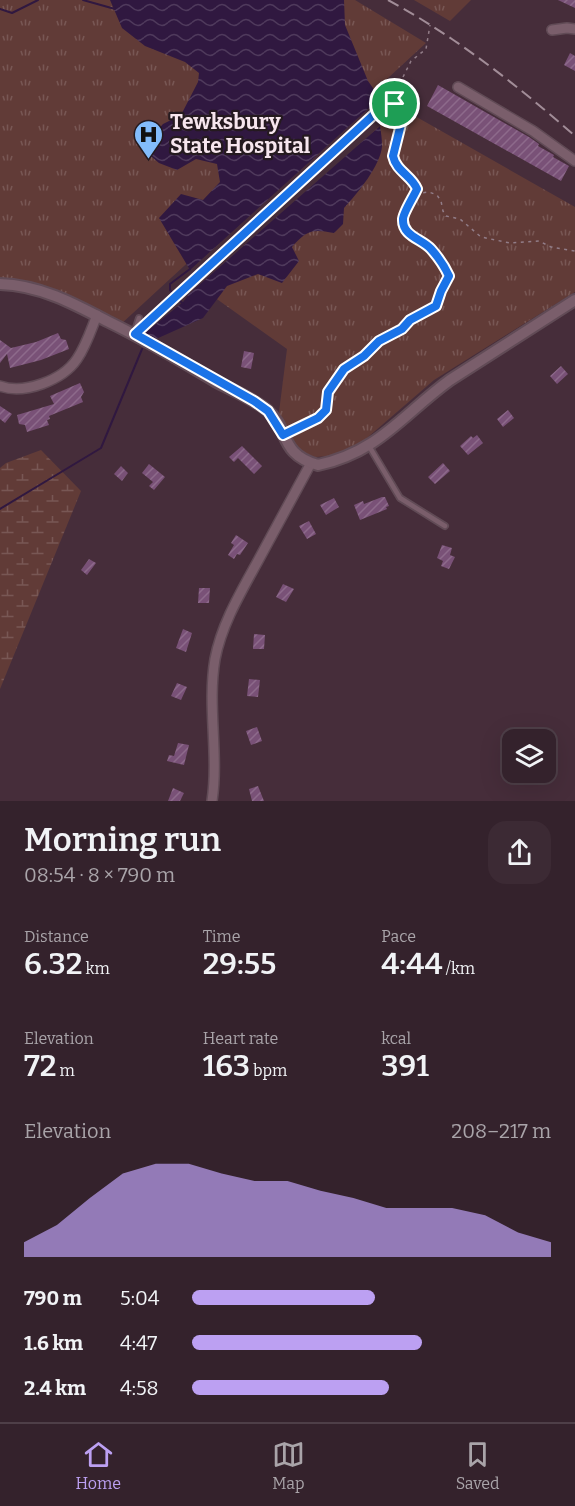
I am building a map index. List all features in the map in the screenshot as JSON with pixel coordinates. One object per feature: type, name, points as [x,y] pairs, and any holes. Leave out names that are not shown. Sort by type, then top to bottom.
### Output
[{"type":"street","points":[[552,30],[567,27],[575,29]]},
{"type":"street","points":[[458,87],[533,131],[575,161]]},
{"type":"street","points":[[0,284],[33,287],[97,315],[254,401],[268,411],[294,453],[318,465],[351,455],[369,446],[391,431],[416,406],[450,380],[575,300]]},
{"type":"street","points":[[0,386],[12,390],[28,389],[64,372],[78,357],[97,315]]},
{"type":"street","points":[[212,801],[213,695],[215,661],[220,637],[244,585],[311,463]]},
{"type":"lane","points":[[135,334],[139,318]]},
{"type":"lane","points":[[369,446],[400,498],[445,526]]},
{"type":"path","points":[[135,334],[393,97],[411,61],[426,49],[430,25]]},
{"type":"path","points":[[393,97],[401,124],[393,156],[394,161],[420,193],[429,192],[437,195],[446,216],[460,219],[481,237],[510,243],[538,241],[551,247],[575,251]]},
{"type":"path","points":[[283,435],[318,418],[326,410],[328,392],[344,369],[364,356],[379,341],[402,329],[410,320],[436,306],[449,276],[443,261],[404,228],[402,217],[417,189]]},
{"type":"green space","name":"Tewksbury State Hospital","points":[[0,0],[355,0],[426,43],[120,325],[35,285],[21,280],[0,278]]},
{"type":"green space","points":[[414,0],[471,0],[450,21]]},
{"type":"green space","name":"Tewksbury State Hospital","points":[[399,107],[575,207],[575,292],[434,380],[360,444],[331,456],[315,457],[300,451],[295,446],[278,420],[287,349],[207,292]]},
{"type":"green space","points":[[41,450],[81,491],[0,689],[0,468],[6,463]]},
{"type":"water","points":[[110,0],[344,0],[345,25],[368,81],[380,98],[190,270],[159,218],[181,194],[203,200],[220,182],[217,164],[196,159],[177,170],[159,163],[145,151],[147,142],[163,124],[181,115],[198,82],[199,73],[185,62],[145,46],[122,28]]},
{"type":"water","points":[[380,126],[381,154],[367,179],[344,208],[343,224],[334,233],[310,232],[297,241],[292,247],[299,261],[282,283],[258,274],[227,286],[203,318],[156,339],[145,333],[183,302],[189,294]]},
{"type":"building","points":[[558,0],[575,0],[575,8]]},
{"type":"building","points":[[570,53],[575,56],[575,71],[564,65]]},
{"type":"building","points":[[438,85],[529,137],[539,144],[538,146],[554,155],[553,157],[569,166],[561,181],[427,106]]},
{"type":"building","points":[[58,333],[61,339],[66,340],[69,349],[41,360],[10,368],[7,354],[0,363],[0,340],[11,348],[36,342]]},
{"type":"building","points":[[244,351],[254,353],[251,369],[241,367]]},
{"type":"building","points":[[561,366],[568,374],[557,384],[550,376]]},
{"type":"building","points":[[80,383],[84,392],[81,397],[83,402],[49,416],[50,419],[47,420],[49,425],[27,432],[25,425],[19,424],[17,415],[54,404],[50,396]]},
{"type":"building","points":[[0,406],[12,414],[5,423],[0,419]]},
{"type":"building","points":[[508,410],[514,418],[503,427],[497,419]]},
{"type":"building","points":[[477,435],[483,443],[468,455],[460,446],[471,436],[473,438]]},
{"type":"building","points":[[242,446],[262,466],[254,474],[238,458],[234,462],[229,457]]},
{"type":"building","points":[[443,463],[450,471],[435,484],[428,477]]},
{"type":"building","points":[[149,464],[165,477],[154,490],[149,486],[153,482],[142,473]]},
{"type":"building","points":[[121,466],[128,473],[122,481],[114,474]]},
{"type":"building","points":[[385,497],[389,506],[386,507],[387,509],[360,520],[354,505]]},
{"type":"building","points":[[334,498],[339,507],[326,515],[320,505]]},
{"type":"building","points":[[309,521],[316,534],[307,539],[299,526]]},
{"type":"building","points":[[236,535],[248,543],[240,555],[237,554],[234,559],[228,555],[234,545],[231,543]]},
{"type":"building","points":[[442,545],[452,548],[450,555],[455,557],[449,569],[441,566],[443,561],[437,558]]},
{"type":"building","points":[[89,559],[96,563],[87,575],[81,570]]},
{"type":"building","points":[[283,584],[294,589],[286,602],[276,597]]},
{"type":"building","points":[[199,588],[210,588],[209,603],[198,603]]},
{"type":"building","points":[[183,629],[192,633],[186,652],[176,648]]},
{"type":"building","points":[[254,634],[265,635],[264,649],[253,649]]},
{"type":"building","points":[[249,679],[260,680],[258,697],[247,696]]},
{"type":"building","points":[[177,683],[187,687],[181,700],[171,696]]},
{"type":"building","points":[[257,727],[262,741],[251,745],[246,731]]},
{"type":"building","points":[[178,743],[189,745],[184,765],[167,761],[169,755],[174,756]]},
{"type":"building","points":[[258,786],[264,801],[252,801],[249,789]]},
{"type":"building","points":[[173,788],[184,793],[180,801],[168,801]]},
{"type":"waterway","points":[[0,9],[12,13],[38,0]]},
{"type":"waterway","points":[[83,0],[115,9]]},
{"type":"waterway","points":[[184,305],[170,290],[170,284],[190,269]]},
{"type":"waterway","points":[[0,509],[101,448],[142,349]]},
{"type":"railway","points":[[388,0],[462,46],[531,98],[575,136]]},
{"type":"place","name":"Tewksbury State Hospital","points":[[149,160]]},
{"type":"route","points":[[393,97],[395,104],[400,118],[401,132],[396,143],[394,161],[417,189],[402,217],[404,228],[443,261],[449,276],[436,306],[410,320],[390,337],[379,341],[364,356],[344,369],[328,392],[326,410],[318,418],[283,435],[268,411],[254,401],[135,334],[393,97]]}]
